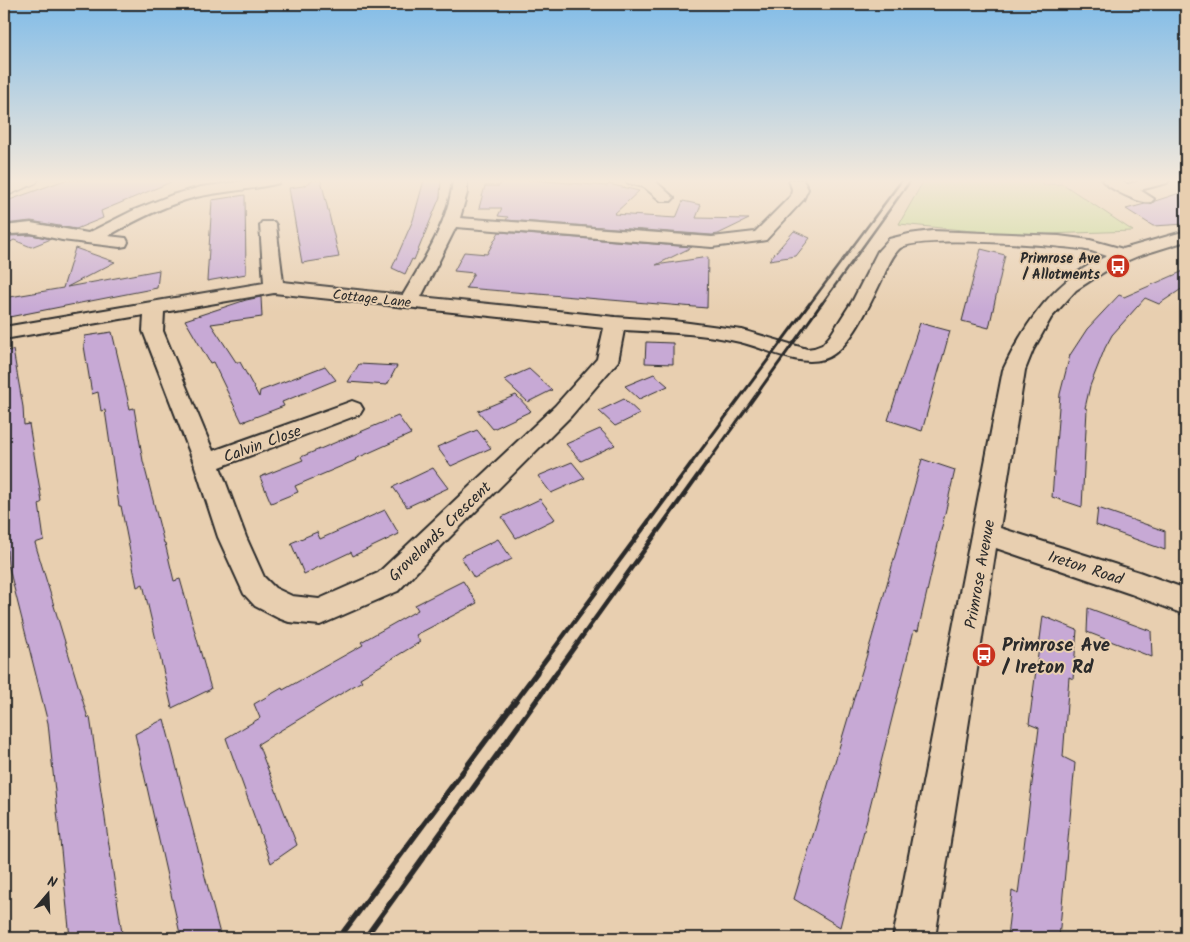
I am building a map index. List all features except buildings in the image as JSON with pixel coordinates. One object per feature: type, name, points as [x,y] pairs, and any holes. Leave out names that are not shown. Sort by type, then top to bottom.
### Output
[{"type":"street","points":[[31,228],[37,224]]},
{"type":"street","points":[[92,238],[116,224]]},
{"type":"street","points":[[410,301],[449,224]]},
{"type":"street","points":[[476,224],[712,242],[760,236],[772,224]]},
{"type":"street","points":[[268,226],[274,288]]},
{"type":"street","points":[[10,229],[31,228],[62,235],[120,242]]},
{"type":"street","name":"Cottage Lane","points":[[4,333],[274,288],[614,323],[674,327],[742,336],[806,355],[818,354],[829,349],[838,339],[862,300],[887,250],[895,243],[909,238],[932,236],[1059,241],[1090,245],[1123,255]]},
{"type":"street","name":"Primrose Avenue","points":[[914,938],[1014,370],[1025,343],[1037,323],[1058,297],[1080,278],[1123,255],[1186,236]]},
{"type":"street","name":"Grovelands Crescent","points":[[154,307],[153,331],[206,463],[232,537],[254,585],[265,597],[289,609],[320,612],[388,582],[438,531],[564,411],[607,361],[614,323]]},
{"type":"street","name":"Calvin Close","points":[[206,463],[313,413],[352,409]]},
{"type":"street","name":"Ireton Road","points":[[986,534],[1139,584],[1186,602]]},
{"type":"green space","points":[[899,224],[1123,224],[1133,231],[1046,234],[984,232]]},
{"type":"railway","points":[[809,305],[869,224]]},
{"type":"railway","points":[[821,305],[879,224]]},
{"type":"railway","points":[[690,465],[810,303]]},
{"type":"railway","points":[[706,465],[822,303]]},
{"type":"railway","points":[[536,673],[691,464]]},
{"type":"railway","points":[[556,673],[706,464]]},
{"type":"railway","points":[[339,938],[537,672]]},
{"type":"railway","points":[[365,938],[557,672]]},
{"type":"place","name":"Primrose Ave / Allotments","points":[[1118,266]]},
{"type":"place","name":"Primrose Ave / Ireton Rd","points":[[984,655]]}]
